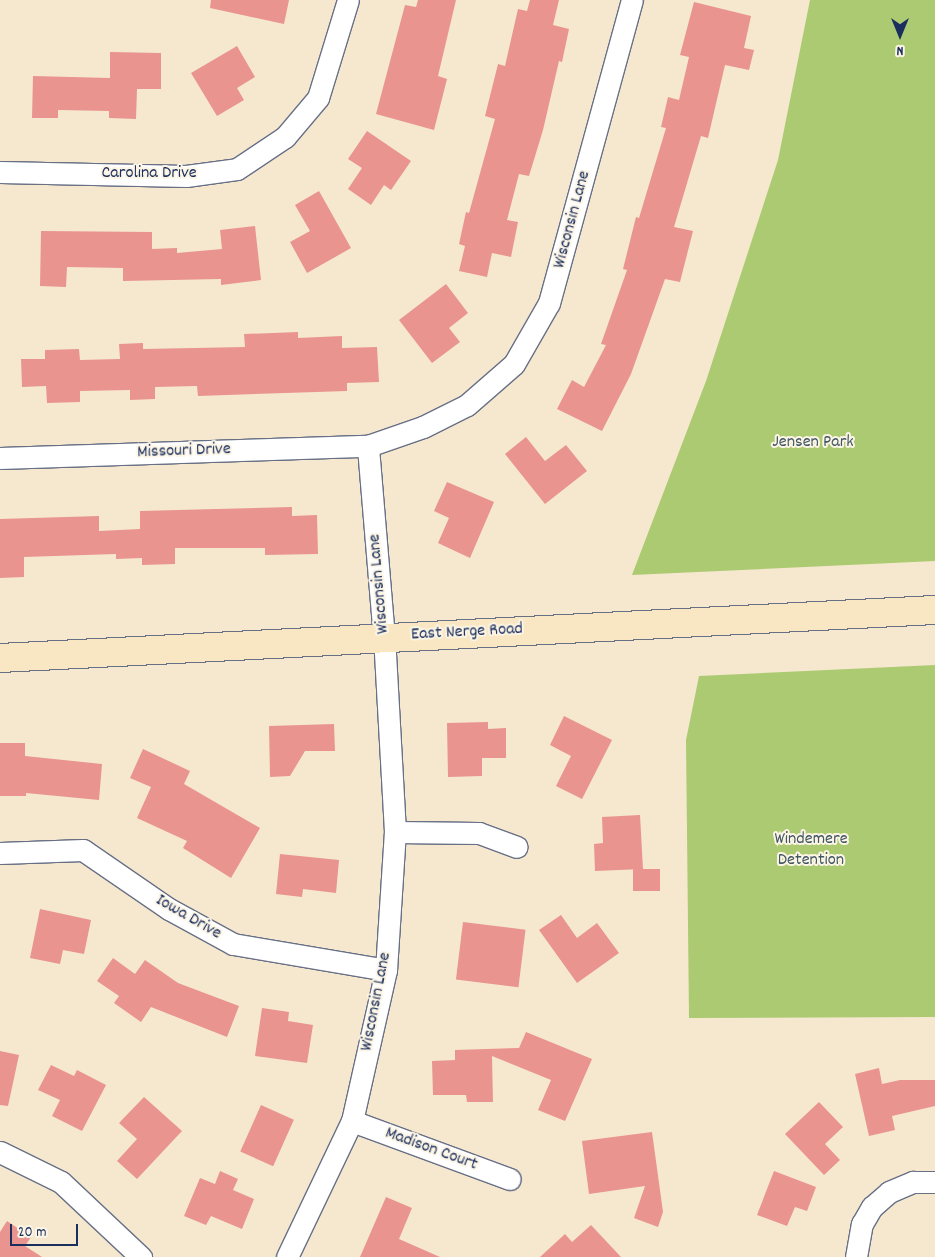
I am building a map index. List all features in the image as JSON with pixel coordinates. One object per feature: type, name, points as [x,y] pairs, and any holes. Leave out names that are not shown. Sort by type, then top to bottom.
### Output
[{"type":"main road","name":"East Nerge Road","points":[[0,658],[935,610]]},
{"type":"street","name":"Carolina Drive","points":[[0,172],[186,176],[237,169],[285,137],[318,98],[348,0]]},
{"type":"street","name":"Wisconsin Lane","points":[[287,1257],[352,1121],[386,970],[395,832],[384,638],[368,446],[423,427],[467,405],[514,364],[548,303],[632,0]]},
{"type":"street","name":"Missouri Drive","points":[[0,458],[368,446]]},
{"type":"street","points":[[395,832],[479,833],[517,847]]},
{"type":"street","name":"Iowa Drive","points":[[0,853],[83,850],[170,909],[233,944],[386,970]]},
{"type":"street","name":"Madison Court","points":[[352,1121],[510,1179]]},
{"type":"street","points":[[0,1152],[61,1182],[141,1257]]},
{"type":"street","points":[[856,1257],[862,1224],[872,1207],[889,1192],[912,1182],[935,1182]]},
{"type":"green space","name":"Jensen Park","points":[[810,0],[935,0],[935,561],[632,575],[706,381],[778,160]]},
{"type":"green space","name":"Windemere Detention","points":[[935,665],[935,1017],[689,1018],[686,740],[699,676]]},
{"type":"building","points":[[211,0],[289,0],[284,24],[210,8]]},
{"type":"building","points":[[418,0],[456,0],[438,76],[447,79],[434,130],[376,114],[405,5],[416,7]]},
{"type":"building","points":[[530,0],[559,0],[553,25],[569,29],[562,62],[559,61],[543,130],[529,176],[519,174],[507,220],[518,222],[511,257],[492,253],[487,277],[459,271],[465,246],[459,244],[466,212],[469,213],[495,119],[485,116],[498,64],[505,66],[518,9],[527,11]]},
{"type":"building","points":[[694,2],[751,16],[744,48],[754,50],[749,70],[725,65],[708,138],[701,136],[674,227],[693,231],[680,282],[665,279],[631,374],[602,431],[557,409],[572,380],[584,387],[606,345],[601,344],[627,270],[623,269],[636,217],[639,218],[666,128],[661,127],[668,97],[679,100],[689,57],[680,55]]},
{"type":"building","points":[[237,46],[255,77],[237,88],[244,100],[217,116],[191,73]]},
{"type":"building","points":[[110,52],[161,53],[161,89],[137,89],[136,119],[109,118],[109,111],[58,110],[58,118],[32,118],[33,76],[110,78]]},
{"type":"building","points":[[367,131],[411,161],[391,190],[384,185],[371,205],[348,189],[362,168],[348,159]]},
{"type":"building","points":[[319,191],[351,248],[307,273],[290,242],[310,231],[295,205]]},
{"type":"building","points":[[255,226],[261,280],[221,285],[221,279],[123,281],[123,268],[67,267],[66,287],[40,286],[41,231],[152,232],[152,249],[177,248],[177,253],[222,249],[220,230]]},
{"type":"building","points":[[446,284],[468,313],[449,328],[460,342],[432,363],[399,320]]},
{"type":"building","points":[[298,332],[298,338],[342,336],[342,348],[377,347],[379,382],[347,383],[347,391],[198,396],[197,386],[155,387],[155,399],[130,400],[130,390],[80,391],[80,402],[47,403],[46,386],[22,387],[21,359],[45,359],[45,350],[79,349],[80,360],[120,359],[119,344],[143,343],[143,349],[245,347],[244,334]]},
{"type":"building","points":[[526,437],[545,461],[566,445],[587,471],[545,504],[505,454]]},
{"type":"building","points":[[447,482],[494,502],[470,558],[438,543],[449,518],[434,511]]},
{"type":"building","points":[[292,507],[292,516],[317,515],[318,554],[265,555],[265,548],[175,548],[175,564],[142,565],[142,558],[116,559],[116,554],[24,557],[24,577],[0,578],[0,519],[99,516],[99,531],[140,529],[140,511]]},
{"type":"building","points":[[564,716],[612,740],[582,799],[556,786],[571,756],[550,745]]},
{"type":"building","points":[[488,722],[488,729],[506,728],[506,758],[482,758],[482,776],[448,777],[447,723]]},
{"type":"building","points":[[334,724],[335,751],[305,751],[290,776],[270,777],[269,726]]},
{"type":"building","points":[[0,743],[25,743],[25,756],[102,764],[99,800],[26,793],[26,796],[0,796]]},
{"type":"building","points":[[143,749],[190,771],[184,784],[260,828],[231,878],[183,848],[187,841],[137,818],[151,787],[130,778]]},
{"type":"building","points":[[640,815],[643,869],[595,871],[594,844],[603,843],[602,817]]},
{"type":"building","points":[[280,854],[339,860],[336,893],[303,889],[302,897],[276,894]]},
{"type":"building","points":[[633,869],[660,869],[660,891],[633,891]]},
{"type":"building","points":[[40,909],[91,920],[84,954],[63,950],[60,964],[30,958]]},
{"type":"building","points":[[561,915],[577,938],[597,923],[619,953],[577,983],[539,930]]},
{"type":"building","points":[[463,922],[526,930],[518,987],[456,980]]},
{"type":"building","points":[[113,958],[135,974],[145,960],[178,983],[239,1006],[227,1037],[151,1007],[141,1022],[114,1003],[119,996],[97,981]]},
{"type":"building","points":[[262,1008],[289,1012],[288,1021],[313,1025],[307,1063],[255,1056]]},
{"type":"building","points":[[526,1032],[592,1059],[565,1121],[538,1110],[551,1080],[492,1056],[493,1102],[467,1102],[466,1095],[433,1095],[432,1061],[455,1060],[455,1050],[519,1048]]},
{"type":"building","points":[[0,1051],[19,1055],[8,1106],[0,1105]]},
{"type":"building","points":[[51,1065],[74,1076],[77,1070],[106,1085],[82,1131],[52,1116],[60,1100],[38,1090]]},
{"type":"building","points":[[879,1068],[882,1084],[900,1080],[935,1080],[935,1106],[892,1116],[895,1130],[869,1136],[855,1074]]},
{"type":"building","points":[[144,1097],[182,1131],[137,1179],[117,1161],[137,1139],[119,1123]]},
{"type":"building","points":[[819,1102],[843,1127],[825,1144],[840,1160],[824,1175],[785,1134]]},
{"type":"building","points":[[261,1105],[294,1120],[273,1166],[240,1152]]},
{"type":"building","points":[[652,1132],[663,1212],[658,1227],[634,1218],[645,1186],[589,1194],[582,1141]]},
{"type":"building","points":[[220,1171],[238,1179],[233,1190],[254,1199],[242,1229],[211,1216],[206,1225],[184,1216],[200,1178],[215,1184]]},
{"type":"building","points":[[774,1171],[816,1187],[807,1211],[795,1207],[787,1226],[757,1215]]},
{"type":"building","points":[[386,1197],[412,1208],[399,1239],[440,1257],[360,1257]]},
{"type":"building","points":[[7,1221],[31,1237],[25,1246],[42,1257],[0,1257],[0,1232]]},
{"type":"building","points":[[591,1225],[621,1257],[540,1257],[565,1234],[572,1242]]}]
